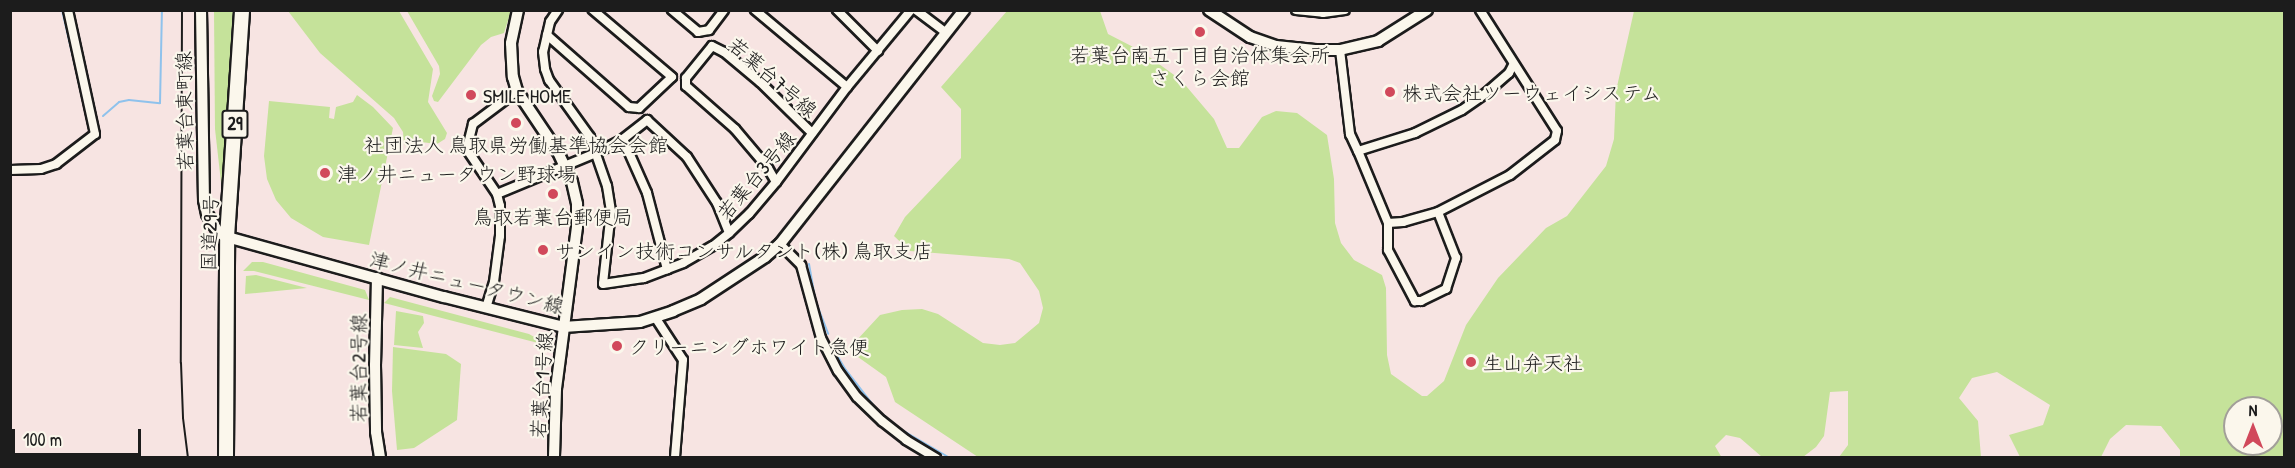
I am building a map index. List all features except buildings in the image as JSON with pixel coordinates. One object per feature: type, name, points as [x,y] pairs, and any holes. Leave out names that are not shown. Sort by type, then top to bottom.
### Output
[{"type":"highway","name":"国道29号","points":[[226,458],[227,237],[242,10]]},
{"type":"street","points":[[10,170],[40,170],[56,164],[95,134],[68,10]]},
{"type":"street","name":"若葉台東町線","points":[[201,10],[204,200],[212,225],[227,237]]},
{"type":"street","name":"若葉台1号線","points":[[518,10],[511,43],[513,77],[517,91],[521,100],[554,144],[565,166],[577,204],[577,227],[556,389],[554,458]]},
{"type":"street","name":"若葉台3号線","points":[[558,10],[550,22],[543,52],[549,80],[590,137],[607,186],[611,211],[603,284],[644,278],[667,269],[713,246],[729,233],[776,182],[848,87],[911,10]]},
{"type":"street","points":[[547,35],[629,107],[639,108],[672,77],[593,10]]},
{"type":"street","points":[[672,10],[698,32],[709,30],[724,10]]},
{"type":"street","points":[[755,10],[848,87]]},
{"type":"street","points":[[837,10],[878,51]]},
{"type":"street","points":[[916,10],[946,33]]},
{"type":"street","name":"津ノ井ニュータウン線","points":[[227,237],[563,327],[609,326],[640,322],[701,299],[758,262],[780,243],[964,10]]},
{"type":"street","points":[[1209,10],[1250,37],[1276,46],[1294,49],[1340,50],[1378,41],[1427,10]]},
{"type":"street","points":[[1296,10],[1324,12],[1345,10]]},
{"type":"street","points":[[1388,223],[1403,222],[1438,212],[1510,175],[1555,140],[1557,131],[1480,10]]},
{"type":"street","name":"若葉台7号線","points":[[776,182],[768,168],[735,129],[686,86],[686,78],[712,46],[724,52],[760,82],[812,133]]},
{"type":"street","points":[[1340,50],[1350,134],[1388,223],[1388,250],[1415,301],[1421,301],[1446,289],[1456,258],[1438,212]]},
{"type":"street","points":[[1358,151],[1415,133],[1446,119],[1486,93],[1509,73],[1513,65]]},
{"type":"street","points":[[486,308],[494,282],[500,236],[500,206],[497,194],[468,150],[471,128],[517,91]]},
{"type":"street","points":[[497,194],[596,153],[623,139],[647,120],[666,135],[687,157],[717,203],[729,233]]},
{"type":"street","points":[[623,139],[647,193],[667,269]]},
{"type":"street","points":[[780,243],[801,265],[821,338],[838,371],[857,397],[882,421],[906,440],[936,458]]},
{"type":"street","name":"若葉台2号線","points":[[377,278],[375,376],[376,432],[380,458]]},
{"type":"street","points":[[655,316],[683,360],[675,458]]},
{"type":"green space","points":[[214,11],[234,11],[223,200],[215,129]]},
{"type":"green space","points":[[288,11],[399,11],[433,69],[428,102],[447,133],[445,139],[437,144],[413,141],[411,146],[404,145],[403,132],[394,118],[320,53]]},
{"type":"green space","points":[[407,11],[511,11],[504,33],[491,37],[481,45],[438,102],[434,101],[432,96],[440,74],[439,66]]},
{"type":"green space","points":[[1007,11],[1100,11],[1108,34],[1141,51],[1181,80],[1214,119],[1227,148],[1239,148],[1262,117],[1276,111],[1297,113],[1327,135],[1334,179],[1335,223],[1341,243],[1354,260],[1382,275],[1386,288],[1387,355],[1391,374],[1422,396],[1427,396],[1444,381],[1466,325],[1498,278],[1546,228],[1567,216],[1606,166],[1614,139],[1616,91],[1634,11],[2284,11],[2284,457],[2180,457],[2180,450],[2161,426],[2126,425],[2110,439],[2101,457],[2020,457],[2009,435],[2043,425],[2050,405],[1997,372],[1972,378],[1959,398],[1978,421],[1981,457],[1839,457],[1848,445],[1848,391],[1830,392],[1824,436],[1816,447],[1803,457],[1762,457],[1740,438],[1726,435],[1715,446],[1722,458],[978,457],[895,402],[886,377],[851,352],[856,341],[880,315],[902,310],[922,309],[938,314],[983,343],[1000,345],[1015,343],[1039,323],[1043,308],[1039,291],[1020,263],[1009,259],[910,251],[894,236],[905,217],[961,158],[961,109],[941,87]]},
{"type":"green space","name":"津ノ井ニュータウン野球場","points":[[357,95],[373,107],[393,128],[369,245],[323,237],[291,218],[276,200],[267,179],[264,156],[269,101],[330,107],[329,118],[334,119],[336,107],[353,102]]},
{"type":"green space","points":[[252,262],[263,262],[365,290],[369,300],[254,271],[243,271]]},
{"type":"green space","points":[[256,275],[307,288],[245,294],[246,276]]},
{"type":"green space","points":[[390,297],[529,334],[543,342],[548,352],[542,344],[384,303]]},
{"type":"green space","points":[[396,311],[423,316],[424,323],[418,332],[423,348],[394,345]]},
{"type":"green space","points":[[393,347],[446,354],[461,364],[457,420],[414,448],[397,450],[392,391]]},
{"type":"waterway","points":[[62,10],[90,130]]},
{"type":"waterway","points":[[103,116],[119,102],[129,100],[160,103],[162,10]]},
{"type":"waterway","points":[[40,174],[53,170],[89,145]]},
{"type":"waterway","points":[[809,264],[816,302],[828,334]]},
{"type":"waterway","points":[[832,347],[846,370],[877,410],[902,430],[950,458]]},
{"type":"railway","points":[[182,10],[181,363],[183,418],[188,458]]},
{"type":"place","name":"若葉台南五丁目自治体集会所 さくら会館","points":[[1200,32]]},
{"type":"place","name":"株式会社ツーウェイシステム","points":[[1390,92]]},
{"type":"place","name":"SMILE HOME","points":[[471,95]]},
{"type":"place","name":"社団法人 鳥取県労働基準協会会館","points":[[516,123]]},
{"type":"place","name":"津ノ井ニュータウン野球場","points":[[325,173]]},
{"type":"place","name":"鳥取若葉台郵便局","points":[[553,194]]},
{"type":"place","name":"サンイン技術コンサルタント(株) 鳥取支店","points":[[543,250]]},
{"type":"place","name":"クリーニングホワイト急便","points":[[617,346]]},
{"type":"place","name":"生山弁天社","points":[[1471,362]]}]
